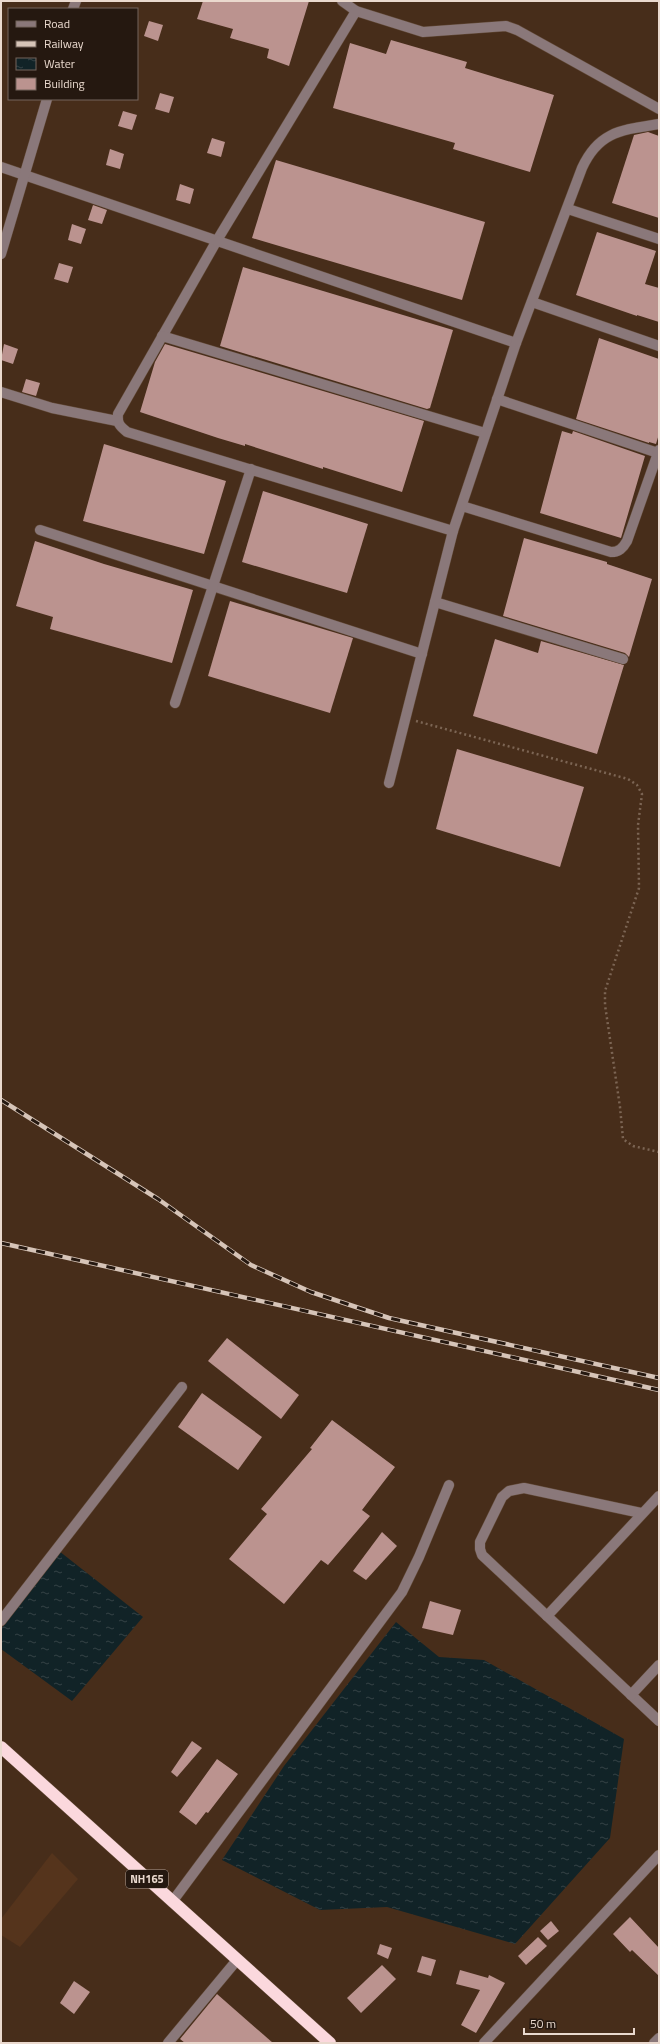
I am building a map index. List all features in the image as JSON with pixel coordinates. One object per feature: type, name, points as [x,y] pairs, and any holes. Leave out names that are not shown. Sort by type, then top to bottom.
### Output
[{"type":"highway","name":"NH165","points":[[1,1748],[330,2043]]},
{"type":"street","points":[[344,3],[356,11],[423,32],[506,26],[517,30],[659,110]]},
{"type":"street","points":[[356,11],[216,242],[118,414],[117,421],[118,425],[127,432],[454,531]]},
{"type":"street","points":[[1,254],[47,100]]},
{"type":"street","points":[[389,783],[454,531],[485,433],[516,343],[582,168],[594,147],[620,130],[659,124]]},
{"type":"street","points":[[1,167],[216,242],[516,343]]},
{"type":"street","points":[[568,208],[659,239]]},
{"type":"street","points":[[532,302],[659,346]]},
{"type":"street","points":[[162,336],[485,433]]},
{"type":"street","points":[[1,392],[52,408],[117,421]]},
{"type":"street","points":[[462,506],[611,552],[616,552],[622,549],[627,541],[658,452],[497,399]]},
{"type":"street","points":[[175,702],[251,469]]},
{"type":"street","points":[[40,530],[422,654]]},
{"type":"street","points":[[435,602],[623,659]]},
{"type":"street","points":[[1,1621],[182,1387]]},
{"type":"street","points":[[172,1902],[402,1592],[419,1557],[448,1485]]},
{"type":"street","points":[[642,1513],[524,1488],[509,1491],[502,1497],[480,1542],[480,1549],[482,1555],[659,1721]]},
{"type":"street","points":[[546,1616],[659,1496]]},
{"type":"street","points":[[631,1695],[659,1665]]},
{"type":"street","points":[[484,2043],[659,1856]]},
{"type":"street","points":[[168,2043],[237,1960]]},
{"type":"street","points":[[654,2043],[659,2038]]},
{"type":"path","points":[[405,718],[628,779],[637,785],[642,794],[638,825],[639,888],[605,991],[605,1005],[620,1107],[623,1139],[633,1146],[659,1152]]},
{"type":"shaded area","points":[[52,1853],[78,1879],[20,1947],[1,1935],[1,1919]]},
{"type":"water","points":[[59,1551],[143,1617],[72,1701],[1,1649],[1,1629]]},
{"type":"water","points":[[396,1622],[439,1657],[484,1660],[624,1739],[610,1838],[515,1944],[387,1907],[320,1910],[222,1860],[284,1766]]},
{"type":"building","points":[[203,1],[309,1],[289,66],[267,58],[269,49],[230,38],[233,29],[197,19]]},
{"type":"building","points":[[149,21],[163,25],[158,41],[144,36]]},
{"type":"building","points":[[391,40],[467,62],[465,68],[554,95],[530,172],[453,149],[455,143],[333,108],[350,43],[386,54]]},
{"type":"building","points":[[160,93],[174,97],[169,113],[155,109]]},
{"type":"building","points":[[123,111],[137,115],[132,130],[118,126]]},
{"type":"building","points":[[648,132],[659,136],[659,218],[612,203],[634,135]]},
{"type":"building","points":[[212,138],[225,142],[221,157],[207,153]]},
{"type":"building","points":[[110,149],[124,154],[120,169],[106,165]]},
{"type":"building","points":[[276,160],[485,222],[462,300],[252,238]]},
{"type":"building","points":[[180,184],[194,189],[190,204],[176,200]]},
{"type":"building","points":[[93,205],[107,210],[102,224],[88,220]]},
{"type":"building","points":[[72,224],[86,229],[81,244],[68,240]]},
{"type":"building","points":[[597,232],[656,251],[645,284],[659,288],[659,322],[576,295]]},
{"type":"building","points":[[59,263],[73,267],[68,283],[54,279]]},
{"type":"building","points":[[243,267],[453,330],[430,408],[427,409],[220,346]]},
{"type":"building","points":[[599,338],[659,359],[659,434],[656,444],[576,419]]},
{"type":"building","points":[[4,344],[18,349],[13,364],[1,360]]},
{"type":"building","points":[[165,344],[424,421],[402,492],[245,444],[245,446],[218,438],[140,412],[155,362]]},
{"type":"building","points":[[26,379],[40,383],[36,396],[22,392]]},
{"type":"building","points":[[562,431],[572,434],[573,431],[645,456],[621,538],[540,513]]},
{"type":"building","points":[[104,444],[226,481],[204,554],[83,521]]},
{"type":"building","points":[[263,491],[368,524],[347,593],[242,562]]},
{"type":"building","points":[[524,538],[607,562],[607,564],[652,579],[629,657],[625,653],[503,616]]},
{"type":"building","points":[[35,541],[104,564],[193,590],[172,663],[50,629],[53,617],[16,606]]},
{"type":"building","points":[[230,601],[353,638],[330,713],[208,676]]},
{"type":"building","points":[[495,639],[538,653],[541,641],[624,665],[597,754],[473,716]]},
{"type":"building","points":[[457,749],[584,787],[560,867],[436,829]]},
{"type":"building","points":[[227,1338],[299,1395],[281,1419],[208,1361]]},
{"type":"building","points":[[202,1393],[262,1437],[238,1470],[178,1427]]},
{"type":"building","points":[[332,1420],[395,1467],[362,1510],[370,1516],[328,1565],[321,1560],[284,1604],[229,1559],[267,1514],[261,1509],[312,1449],[310,1448]]},
{"type":"building","points":[[382,1532],[397,1546],[366,1580],[353,1571]]},
{"type":"building","points":[[430,1601],[461,1610],[453,1635],[422,1628]]},
{"type":"building","points":[[192,1741],[202,1748],[177,1777],[171,1772]]},
{"type":"building","points":[[217,1759],[238,1774],[208,1813],[206,1812],[196,1825],[179,1812]]},
{"type":"building","points":[[630,1917],[659,1948],[659,1976],[632,1950],[630,1952],[613,1934]]},
{"type":"building","points":[[551,1921],[559,1931],[548,1940],[540,1931]]},
{"type":"building","points":[[538,1937],[547,1946],[526,1965],[518,1956]]},
{"type":"building","points":[[380,1944],[392,1948],[388,1959],[377,1954]]},
{"type":"building","points":[[422,1956],[436,1960],[431,1976],[417,1972]]},
{"type":"building","points":[[382,1965],[396,1979],[361,2013],[347,1998]]},
{"type":"building","points":[[460,1970],[488,1978],[489,1975],[505,1983],[476,2033],[461,2025],[480,1990],[456,1984]]},
{"type":"building","points":[[74,1981],[90,1992],[74,2014],[60,2003]]},
{"type":"building","points":[[217,1994],[273,2043],[185,2043],[180,2039]]},
{"type":"railway","points":[[1,1100],[158,1199],[251,1265],[311,1292],[389,1318],[659,1378]]},
{"type":"railway","points":[[1,1243],[659,1390]]}]
